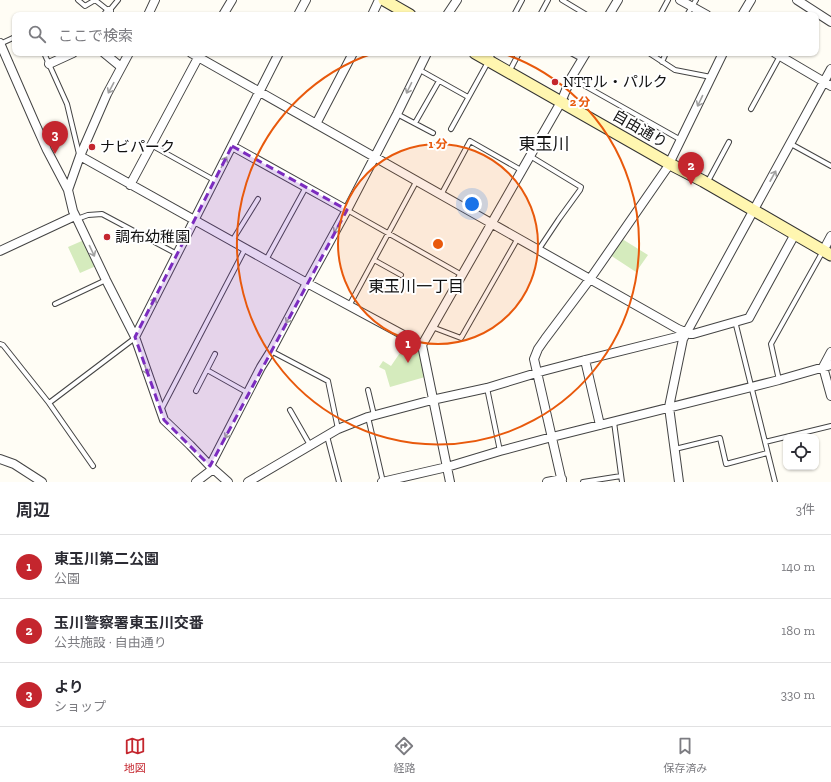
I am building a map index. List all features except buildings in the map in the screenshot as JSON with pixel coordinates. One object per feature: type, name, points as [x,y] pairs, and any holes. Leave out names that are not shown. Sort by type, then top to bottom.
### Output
[{"type":"street","points":[[150,12],[156,0]]},
{"type":"street","points":[[225,12],[232,0]]},
{"type":"street","points":[[300,12],[306,0]]},
{"type":"street","points":[[373,12],[379,0]]},
{"type":"street","points":[[384,0],[397,5],[406,12]]},
{"type":"street","points":[[449,12],[457,0]]},
{"type":"street","points":[[611,12],[618,0]]},
{"type":"street","points":[[680,0],[694,3],[704,12]]},
{"type":"street","points":[[744,12],[751,0]]},
{"type":"street","points":[[798,0],[816,12]]},
{"type":"street","points":[[819,14],[831,22]]},
{"type":"street","points":[[0,43],[37,128],[68,190],[76,218],[135,337],[164,420],[228,482]]},
{"type":"street","points":[[49,64],[66,56]]},
{"type":"street","points":[[108,56],[121,67]]},
{"type":"street","points":[[68,190],[80,156],[107,94],[127,56]]},
{"type":"street","points":[[130,185],[152,145],[195,56]]},
{"type":"street","points":[[199,56],[416,182],[539,249],[678,329],[690,334],[749,318],[795,234]]},
{"type":"street","points":[[135,337],[277,56]]},
{"type":"street","points":[[316,124],[350,56]]},
{"type":"street","points":[[196,482],[212,467],[248,393],[347,210],[425,56]]},
{"type":"street","points":[[450,482],[432,400],[422,345],[561,102],[584,56]]},
{"type":"street","points":[[547,482],[562,481],[534,359],[538,349],[590,279],[670,164],[722,56]]},
{"type":"street","points":[[780,56],[828,84]]},
{"type":"street","name":"自由通り","points":[[491,57],[509,72],[754,210],[827,253]]},
{"type":"street","points":[[679,482],[669,408],[683,339],[791,144],[828,84],[831,69]]},
{"type":"street","points":[[232,146],[347,210]]},
{"type":"street","points":[[80,156],[231,241],[422,345]]},
{"type":"street","points":[[0,251],[76,218]]},
{"type":"street","points":[[827,253],[831,236]]},
{"type":"street","points":[[248,482],[338,429],[371,416],[432,400],[487,388],[585,360],[677,338],[687,333]]},
{"type":"street","points":[[831,352],[827,366],[831,396]]},
{"type":"street","points":[[585,360],[600,425]]},
{"type":"street","points":[[383,482],[447,467],[552,437],[752,387],[827,366]]},
{"type":"street","points":[[0,458],[14,464],[42,482]]},
{"type":"lane","points":[[78,0],[85,6],[95,0],[107,12]]},
{"type":"lane","points":[[109,12],[118,0]]},
{"type":"lane","points":[[516,12],[522,0]]},
{"type":"lane","points":[[542,12],[548,0]]},
{"type":"lane","points":[[562,0],[582,12]]},
{"type":"lane","points":[[662,12],[668,0]]},
{"type":"lane","points":[[690,12],[694,3]]},
{"type":"lane","points":[[0,43],[12,38]]},
{"type":"lane","points":[[45,56],[67,104],[80,156]]},
{"type":"lane","points":[[509,72],[517,56]]},
{"type":"lane","points":[[653,56],[675,70],[712,77]]},
{"type":"lane","points":[[662,62],[665,56]]},
{"type":"lane","points":[[751,109],[776,56]]},
{"type":"lane","points":[[451,129],[491,57]]},
{"type":"lane","points":[[418,69],[468,97]]},
{"type":"lane","points":[[572,78],[682,140]]},
{"type":"lane","points":[[415,124],[439,81]]},
{"type":"lane","points":[[397,114],[433,133]]},
{"type":"lane","points":[[440,195],[470,141],[521,170]]},
{"type":"lane","points":[[706,183],[729,142]]},
{"type":"lane","points":[[791,144],[831,166]]},
{"type":"lane","points":[[152,145],[215,180]]},
{"type":"lane","points":[[529,156],[581,186],[580,190],[539,249]]},
{"type":"lane","points":[[349,306],[416,182]]},
{"type":"lane","points":[[266,260],[306,187]]},
{"type":"lane","points":[[231,241],[258,199]]},
{"type":"lane","points":[[347,210],[462,274]]},
{"type":"lane","points":[[76,218],[102,214],[177,254]]},
{"type":"lane","points":[[432,327],[461,338],[518,238]]},
{"type":"lane","points":[[161,411],[246,249]]},
{"type":"lane","points":[[779,380],[771,344],[827,253]]},
{"type":"lane","points":[[374,260],[401,276]]},
{"type":"lane","points":[[55,304],[106,280]]},
{"type":"lane","points":[[735,322],[775,482]]},
{"type":"lane","points":[[49,403],[135,337]]},
{"type":"lane","points":[[0,344],[3,345],[49,403],[93,466]]},
{"type":"lane","points":[[271,351],[328,381],[338,429]]},
{"type":"lane","points":[[196,391],[215,354]]},
{"type":"lane","points":[[207,370],[248,393]]},
{"type":"lane","points":[[487,388],[500,451]]},
{"type":"lane","points":[[368,390],[371,416],[383,482]]},
{"type":"lane","points":[[290,410],[310,446]]},
{"type":"lane","points":[[614,422],[622,482]]},
{"type":"lane","points":[[765,442],[831,426]]},
{"type":"lane","points":[[327,436],[339,482]]},
{"type":"lane","points":[[675,449],[720,438],[726,464],[767,453]]},
{"type":"lane","points":[[583,482],[621,476]]},
{"type":"highlighted area","points":[[232,146],[347,210],[210,466],[164,420],[135,337]]},
{"type":"green space","points":[[619,237],[648,255],[636,272],[607,253]]},
{"type":"green space","points":[[84,240],[96,266],[80,273],[68,247]]},
{"type":"green space","points":[[408,341],[419,348],[425,377],[390,387],[385,370],[379,367],[383,361],[391,366]]},
{"type":"place","name":"NTTル・パルク","points":[[555,82]]},
{"type":"place","name":"ナビパーク","points":[[92,147]]},
{"type":"place","name":"より","points":[[55,154]]},
{"type":"place","name":"玉川警察署東玉川交番","points":[[691,185]]},
{"type":"place","name":"調布幼稚園","points":[[107,237]]},
{"type":"place","name":"東玉川第二公園","points":[[408,363]]},
{"type":"district","name":"東玉川","points":[[544,144]]},
{"type":"district","name":"東玉川一丁目","points":[[416,286]]}]
